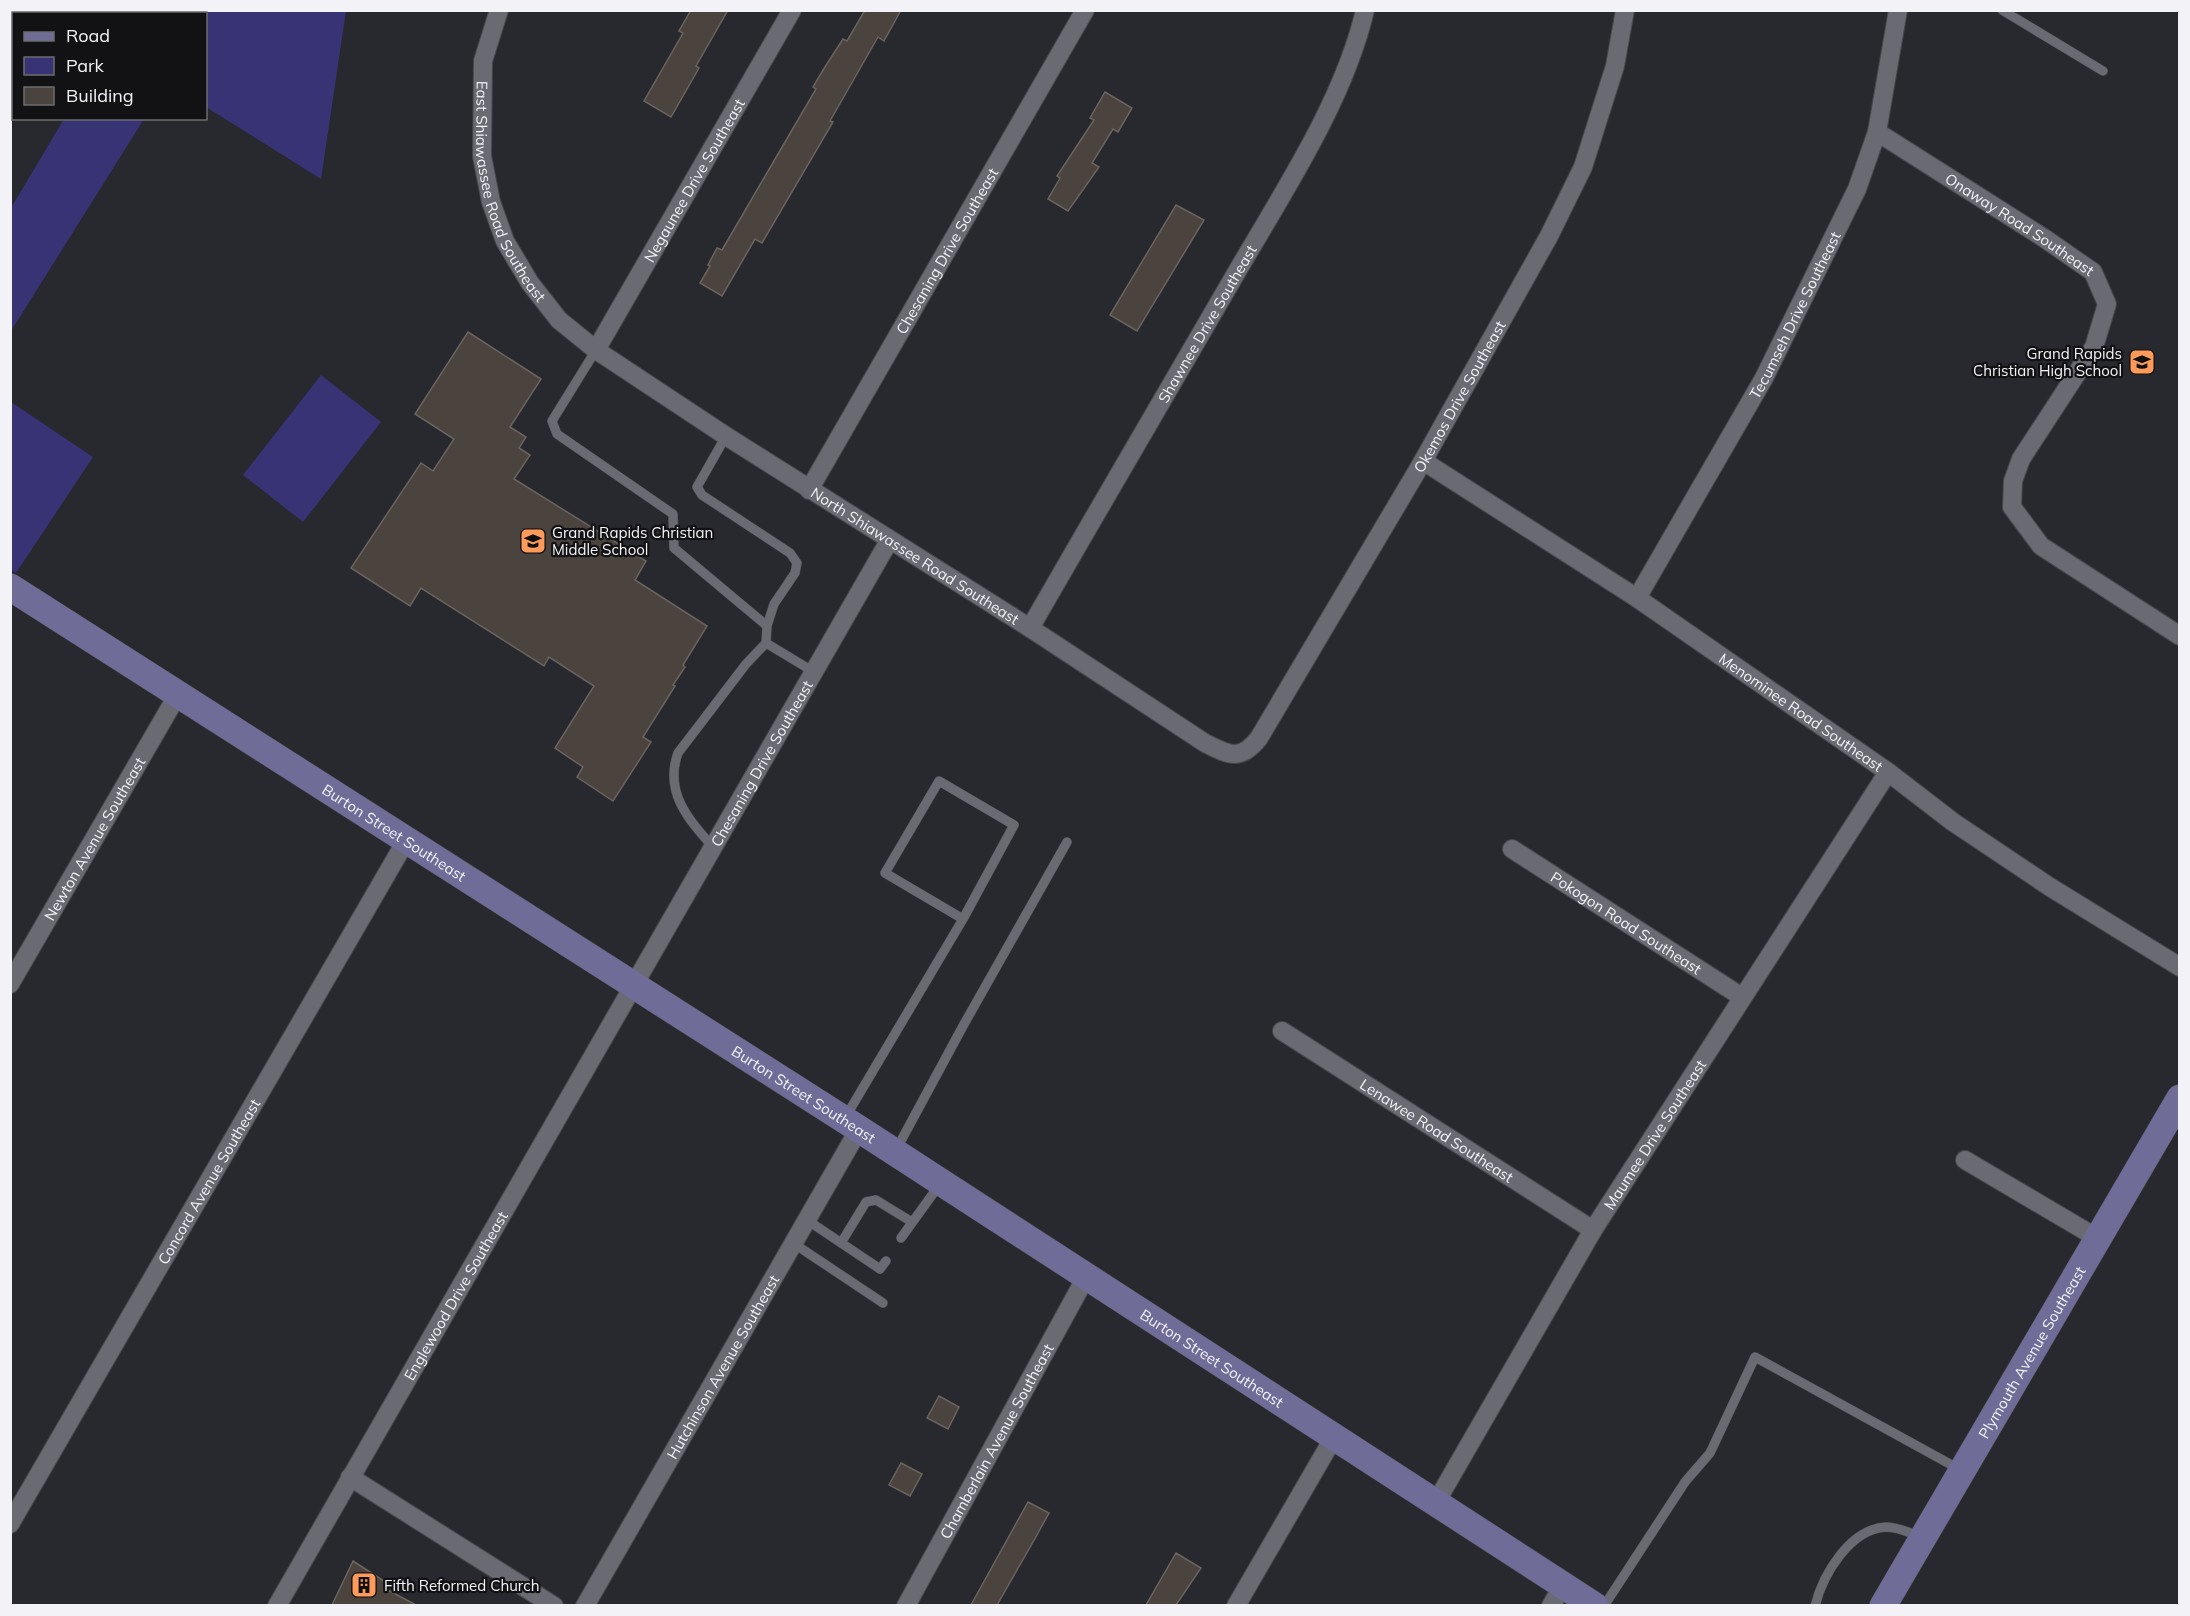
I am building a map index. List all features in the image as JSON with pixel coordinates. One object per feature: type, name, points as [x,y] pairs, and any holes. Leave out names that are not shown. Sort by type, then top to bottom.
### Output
[{"type":"main road","name":"Burton Street Southeast","points":[[10,587],[895,1152],[1334,1437],[1435,1504],[1557,1595],[1595,1605]]},
{"type":"main road","name":"Plymouth Avenue Southeast","points":[[1883,1605],[1964,1472],[2099,1239],[2175,1115]]},
{"type":"street","name":"East Shiawassee Road Southeast","points":[[499,10],[483,61],[482,156],[491,202],[505,242],[530,283],[558,320],[596,350]]},
{"type":"street","name":"Negaunee Drive Southeast","points":[[596,350],[792,10]]},
{"type":"street","name":"Chesaning Drive Southeast","points":[[810,490],[1085,10]]},
{"type":"street","name":"Shawnee Drive Southeast","points":[[1030,628],[1250,250],[1331,103],[1348,65],[1365,10]]},
{"type":"street","name":"Okemos Drive Southeast","points":[[1239,755],[1250,750],[1259,738],[1423,461],[1549,236],[1584,167],[1615,66],[1625,10]]},
{"type":"street","name":"Tecumseh Drive Southeast","points":[[1637,598],[1764,378],[1857,189],[1877,132],[1898,10]]},
{"type":"street","name":"Onaway Road Southeast","points":[[1877,132],[2044,238],[2093,272],[2107,304],[2094,347],[2021,459],[2013,481],[2012,507],[2041,546],[2180,636]]},
{"type":"street","name":"North Shiawassee Road Southeast","points":[[596,350],[1205,743],[1226,753],[1239,755]]},
{"type":"street","name":"Menominee Road Southeast","points":[[1423,461],[1637,598],[1888,772],[1953,822],[2030,874],[2180,967]]},
{"type":"street","name":"Chesaning Drive Southeast","points":[[633,985],[889,541]]},
{"type":"street","name":"Newton Avenue Southeast","points":[[10,984],[178,694]]},
{"type":"street","name":"Maumee Drive Southeast","points":[[1435,1504],[1593,1230],[1888,772]]},
{"type":"street","name":"Concord Avenue Southeast","points":[[10,1524],[406,839]]},
{"type":"street","name":"Pokogon Road Southeast","points":[[1512,849],[1742,997]]},
{"type":"street","name":"Englewood Drive Southeast","points":[[277,1605],[633,985]]},
{"type":"street","name":"Lenawee Road Southeast","points":[[1282,1031],[1593,1230]]},
{"type":"street","name":"Hutchinson Avenue Southeast","points":[[585,1605],[807,1220],[851,1124]]},
{"type":"street","points":[[1965,1160],[2099,1239]]},
{"type":"street","name":"Chamberlain Avenue Southeast","points":[[906,1605],[1086,1277]]},
{"type":"street","points":[[1236,1605],[1334,1437]]},
{"type":"street","points":[[350,1477],[554,1605]]},
{"type":"lane","points":[[2002,10],[2103,71]]},
{"type":"lane","points":[[596,350],[552,421],[557,434],[673,514],[674,548],[767,626]]},
{"type":"lane","points":[[713,847],[688,819],[676,797],[674,764],[678,753],[746,664],[766,643],[767,626],[774,604],[795,573],[797,563],[790,553],[702,495],[697,487],[726,436]]},
{"type":"lane","points":[[766,643],[814,672]]},
{"type":"lane","points":[[851,1124],[963,919],[1014,825],[939,781],[885,873],[963,919]]},
{"type":"lane","points":[[895,1152],[963,1026],[1068,842]]},
{"type":"lane","points":[[901,1238],[941,1182]]},
{"type":"lane","points":[[841,1243],[866,1202],[876,1200],[912,1222]]},
{"type":"lane","points":[[807,1220],[841,1243],[883,1265]]},
{"type":"lane","points":[[793,1244],[883,1303]]},
{"type":"lane","points":[[1604,1605],[1685,1482],[1710,1453],[1755,1358],[1964,1472]]},
{"type":"lane","points":[[1815,1605],[1821,1589],[1837,1562],[1854,1539],[1862,1533],[1888,1527],[1924,1538]]},
{"type":"green space","points":[[346,11],[321,179],[207,108],[207,12],[127,12]]},
{"type":"green space","points":[[63,120],[143,120],[11,331],[11,208]]},
{"type":"green space","points":[[321,375],[381,422],[303,522],[243,475]]},
{"type":"green space","points":[[11,402],[93,457],[16,573],[10,569]]},
{"type":"building","points":[[691,10],[728,10],[696,66],[699,68],[671,117],[644,101],[683,33],[679,31]]},
{"type":"building","points":[[865,10],[901,10],[884,41],[878,37],[830,121],[833,122],[762,243],[755,239],[722,296],[700,283],[710,266],[708,265],[717,248],[722,250],[816,89],[813,87],[823,70],[843,39],[847,41]]},
{"type":"building","points":[[1105,92],[1132,108],[1118,132],[1113,129],[1092,163],[1099,167],[1068,211],[1048,199],[1060,178],[1057,176],[1094,120],[1090,118]]},
{"type":"building","points":[[1176,205],[1204,220],[1137,331],[1110,315]]},
{"type":"building","points":[[468,332],[541,379],[510,427],[526,437],[519,448],[530,455],[514,479],[646,561],[635,580],[707,626],[683,665],[685,667],[673,685],[675,686],[643,737],[651,742],[613,801],[577,777],[583,767],[555,748],[594,686],[549,657],[544,666],[421,588],[410,606],[351,568],[421,463],[433,471],[454,439],[415,414]]},
{"type":"building","points":[[939,1396],[959,1407],[948,1429],[927,1418]]},
{"type":"building","points":[[901,1463],[922,1474],[910,1496],[889,1485]]},
{"type":"building","points":[[1028,1502],[1049,1513],[1037,1535],[997,1605],[971,1605]]},
{"type":"building","points":[[1176,1553],[1201,1568],[1176,1605],[1146,1605]]},
{"type":"building","name":"Fifth Reformed Church","points":[[353,1561],[387,1583],[384,1588],[416,1605],[332,1605]]},
{"type":"place","name":"Grand Rapids Christian High School","points":[[2142,362]]},
{"type":"place","name":"Grand Rapids Christian Middle School","points":[[533,541]]},
{"type":"place","name":"Fifth Reformed Church","points":[[364,1585]]}]
